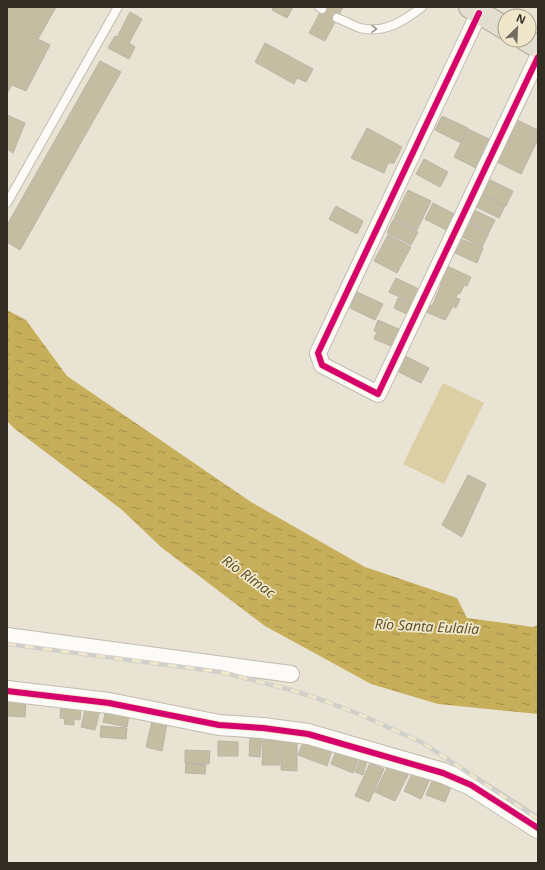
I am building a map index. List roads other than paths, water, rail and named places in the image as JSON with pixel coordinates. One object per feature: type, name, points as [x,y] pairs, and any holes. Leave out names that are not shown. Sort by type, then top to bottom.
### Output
[{"type":"highway","points":[[475,10],[497,23]]},
{"type":"street","points":[[475,10],[318,353],[322,365],[378,394],[538,57]]},
{"type":"street","points":[[7,636],[290,674]]},
{"type":"street","points":[[7,691],[109,703],[219,725],[263,728],[308,734],[443,773],[471,785],[538,828]]},
{"type":"lane","points":[[7,203],[118,7]]},
{"type":"lane","points":[[337,18],[361,28],[382,29],[404,21],[422,7]]},
{"type":"water","points":[[7,310],[26,320],[67,376],[251,502],[365,567],[457,598],[467,618],[533,627],[538,625],[538,714],[438,704],[371,684],[265,626],[161,547],[121,509],[15,429],[7,421]]},
{"type":"railway","points":[[7,644],[221,672],[291,690],[325,701],[359,714],[423,743],[538,819]]},
{"type":"water label","name":"Río Rímac","points":[[249,576]]},
{"type":"water label","name":"Río Santa Eulalia","points":[[427,626]]}]
